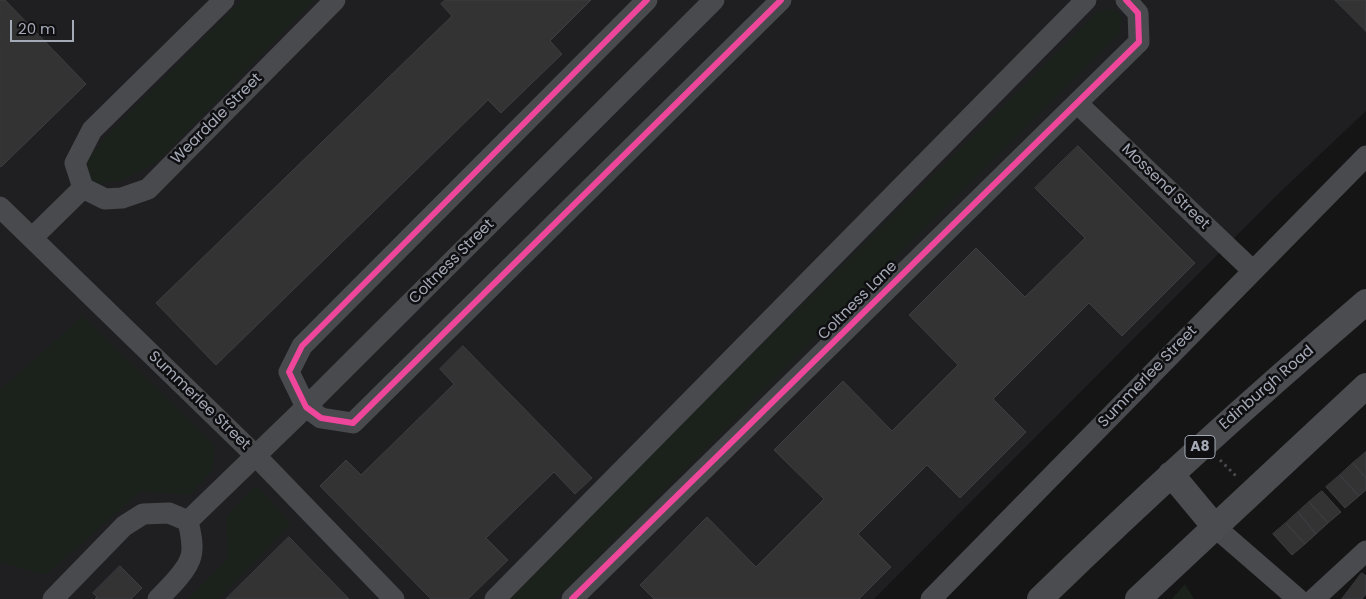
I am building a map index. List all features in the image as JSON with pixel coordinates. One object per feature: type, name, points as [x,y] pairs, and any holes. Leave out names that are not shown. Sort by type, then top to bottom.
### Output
[{"type":"main road","name":"Edinburgh Road","points":[[1040,599],[1205,443],[1366,302]]},
{"type":"main road","points":[[1138,599],[1366,386]]},
{"type":"main road","points":[[1171,474],[1215,527]]},
{"type":"street","points":[[32,238],[83,188],[75,164],[92,130],[224,0]]},
{"type":"street","name":"Weardale Street","points":[[83,188],[106,199],[122,198],[148,189],[335,0]]},
{"type":"street","points":[[647,0],[302,346],[289,372],[306,408],[321,418],[353,423],[781,0]]},
{"type":"street","name":"Coltness Street","points":[[188,521],[306,408],[714,0]]},
{"type":"street","points":[[495,599],[1086,0]]},
{"type":"street","name":"Coltness Lane","points":[[572,599],[1139,42],[1132,6]]},
{"type":"street","name":"Mossend Street","points":[[1077,103],[1252,270]]},
{"type":"street","name":"Summerlee Street","points":[[931,599],[1366,156]]},
{"type":"street","name":"Summerlee Street","points":[[0,207],[256,456],[394,599]]},
{"type":"street","points":[[53,599],[124,526],[143,514],[169,513],[188,521],[191,538],[191,556],[178,578],[158,599]]},
{"type":"street","points":[[1215,527],[1298,599]]},
{"type":"street","points":[[1314,599],[1366,551]]},
{"type":"path","points":[[1205,443],[1252,493]]},
{"type":"shaded area","points":[[0,0],[1366,0],[1366,111],[1277,195],[874,599],[0,599]]},
{"type":"shaded area","points":[[242,0],[315,0],[156,163],[120,181],[98,184],[85,174],[88,159],[102,141]]},
{"type":"shaded area","points":[[1111,8],[1122,17],[1119,34],[555,599],[506,599],[1096,13]]},
{"type":"shaded area","points":[[83,316],[215,446],[213,470],[189,495],[141,491],[46,575],[0,562],[0,390]]},
{"type":"shaded area","points":[[256,485],[291,524],[219,599],[188,599],[228,559],[226,517]]},
{"type":"shaded area","points":[[1185,584],[1194,599],[1172,599]]},
{"type":"building","points":[[0,0],[5,0],[86,84],[1,167],[0,166]]},
{"type":"building","points":[[445,0],[591,0],[550,41],[562,54],[501,113],[488,100],[216,365],[156,303],[452,16],[441,4]]},
{"type":"building","points":[[1335,0],[1366,0],[1366,31]]},
{"type":"building","points":[[1078,146],[1195,263],[1122,336],[1089,303],[993,399],[1026,432],[960,498],[927,465],[858,534],[891,567],[859,599],[654,599],[640,585],[707,517],[756,567],[824,499],[774,450],[843,381],[892,431],[958,365],[909,315],[976,248],[1025,297],[1085,238],[1035,188]]},
{"type":"building","points":[[463,346],[592,478],[575,494],[554,472],[486,538],[508,560],[468,599],[431,599],[320,486],[346,460],[361,475],[454,384],[440,369]]},
{"type":"building","points":[[1366,452],[1366,478],[1353,463]]},
{"type":"building","points":[[1353,463],[1366,478],[1366,490],[1359,496],[1340,475]]},
{"type":"building","points":[[1340,475],[1359,496],[1345,508],[1326,487]]},
{"type":"building","points":[[1322,491],[1341,512],[1328,523],[1309,502]]},
{"type":"building","points":[[1309,502],[1328,523],[1316,534],[1298,512]]},
{"type":"building","points":[[1298,512],[1316,534],[1305,544],[1286,523]]},
{"type":"building","points":[[1286,523],[1305,544],[1292,555],[1273,534]]},
{"type":"building","points":[[289,537],[349,599],[226,599]]},
{"type":"building","points":[[120,566],[142,588],[131,599],[95,599],[97,597],[93,593]]},
{"type":"building","points":[[1362,573],[1366,576],[1366,594],[1362,599],[1342,599]]},
{"type":"cycle path","points":[[647,0],[302,346],[289,372],[306,407],[321,418],[353,423],[781,0]]},
{"type":"cycle path","points":[[572,599],[1139,42],[1138,13],[1126,0]]}]
